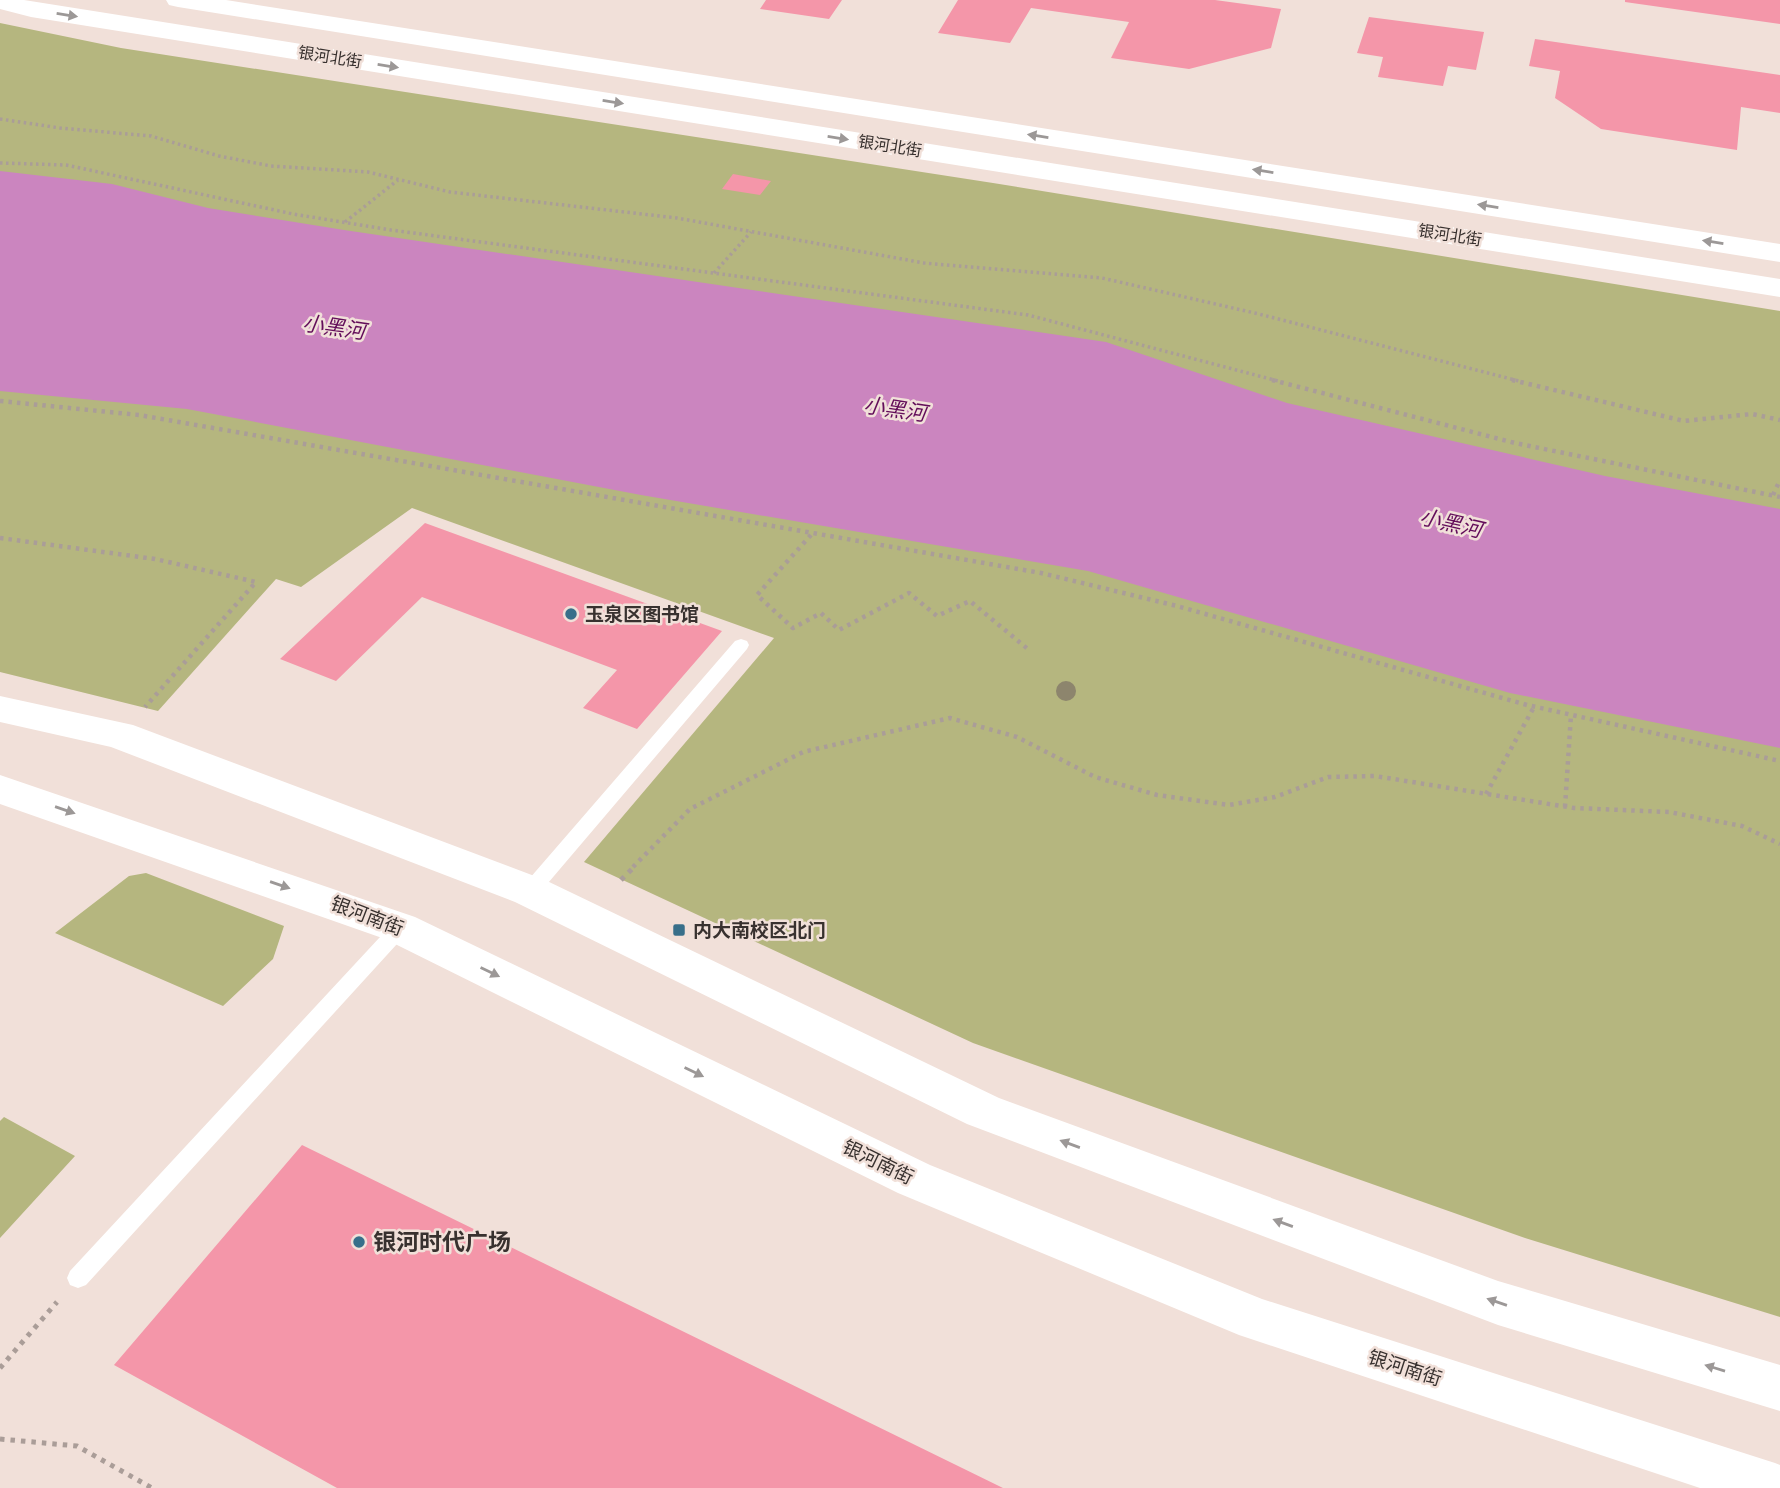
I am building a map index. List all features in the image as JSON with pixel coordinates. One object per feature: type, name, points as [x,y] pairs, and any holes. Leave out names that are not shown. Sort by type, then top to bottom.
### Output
[{"type":"main road","name":"银河北街","points":[[178,0],[1780,253]]},
{"type":"main road","name":"银河北街","points":[[0,2],[1780,288]]},
{"type":"main road","points":[[0,709],[119,735],[530,891],[983,1111],[1498,1303],[1780,1388]]},
{"type":"main road","name":"银河南街","points":[[0,789],[400,928],[914,1179],[1243,1314],[1774,1488]]},
{"type":"lane","points":[[530,891],[741,645]]},
{"type":"lane","points":[[78,1278],[400,928]]},
{"type":"path","points":[[0,119],[60,128],[151,136],[219,156],[271,166],[368,172],[450,192],[664,216],[924,263],[1102,278],[1259,314],[1572,395],[1684,421],[1752,414],[1780,420]]},
{"type":"path","points":[[0,163],[66,165],[265,209],[344,223],[1028,315],[1132,339],[1264,379],[1444,426],[1593,461],[1780,497]]},
{"type":"path","points":[[344,223],[399,180]]},
{"type":"path","points":[[714,273],[751,231]]},
{"type":"path","points":[[0,401],[139,415],[1041,573],[1177,606],[1534,707],[1780,761]]},
{"type":"path","points":[[1773,496],[1780,480]]},
{"type":"path","points":[[812,534],[757,595],[793,628],[821,613],[839,630],[909,593],[937,616],[970,600],[1028,650]]},
{"type":"path","points":[[0,538],[155,559],[256,582],[145,707]]},
{"type":"path","points":[[1486,794],[1534,707]]},
{"type":"path","points":[[1565,807],[1571,715]]},
{"type":"path","points":[[621,880],[690,808],[803,752],[950,718],[1017,737],[1095,777],[1157,795],[1229,805],[1275,797],[1328,777],[1375,776],[1565,807],[1669,811],[1742,826],[1780,844]]},
{"type":"path","points":[[0,1368],[78,1278]]},
{"type":"path","points":[[0,1438],[77,1446],[152,1488]]},
{"type":"green space","points":[[0,23],[121,48],[993,183],[1780,311],[1780,1317],[1525,1238],[973,1043],[584,862],[774,638],[412,508],[301,587],[276,579],[158,711],[0,672]]},
{"type":"green space","points":[[146,873],[284,926],[273,959],[223,1006],[55,933],[129,876]]},
{"type":"green space","points":[[4,1117],[75,1156],[0,1238],[0,1121]]},
{"type":"water","name":"小黑河","points":[[0,171],[112,184],[208,208],[344,230],[1106,342],[1287,403],[1605,476],[1780,509],[1780,748],[1510,693],[1088,571],[641,495],[187,409],[0,391]]},
{"type":"building","points":[[766,0],[842,0],[829,19],[760,9]]},
{"type":"building","points":[[958,0],[1215,0],[1281,9],[1271,48],[1189,69],[1111,58],[1129,22],[1031,8],[1010,43],[938,33]]},
{"type":"building","points":[[1780,0],[1780,24],[1625,2]]},
{"type":"building","points":[[1369,17],[1484,32],[1476,70],[1448,66],[1443,86],[1378,77],[1383,57],[1357,53]]},
{"type":"building","points":[[1535,39],[1780,75],[1780,113],[1741,107],[1737,150],[1601,129],[1555,98],[1560,71],[1529,66]]},
{"type":"building","points":[[733,174],[771,181],[760,195],[722,189]]},
{"type":"building","name":"玉泉区图书馆","points":[[425,523],[722,631],[637,729],[583,708],[617,670],[422,597],[336,681],[280,659]]},
{"type":"building","name":"银河时代广场","points":[[302,1145],[1003,1488],[337,1488],[114,1365]]},
{"type":"place","name":"玉泉区图书馆","points":[[571,614]]},
{"type":"place","name":"内大南校区北门","points":[[679,930]]},
{"type":"place","name":"银河时代广场","points":[[359,1242]]}]
